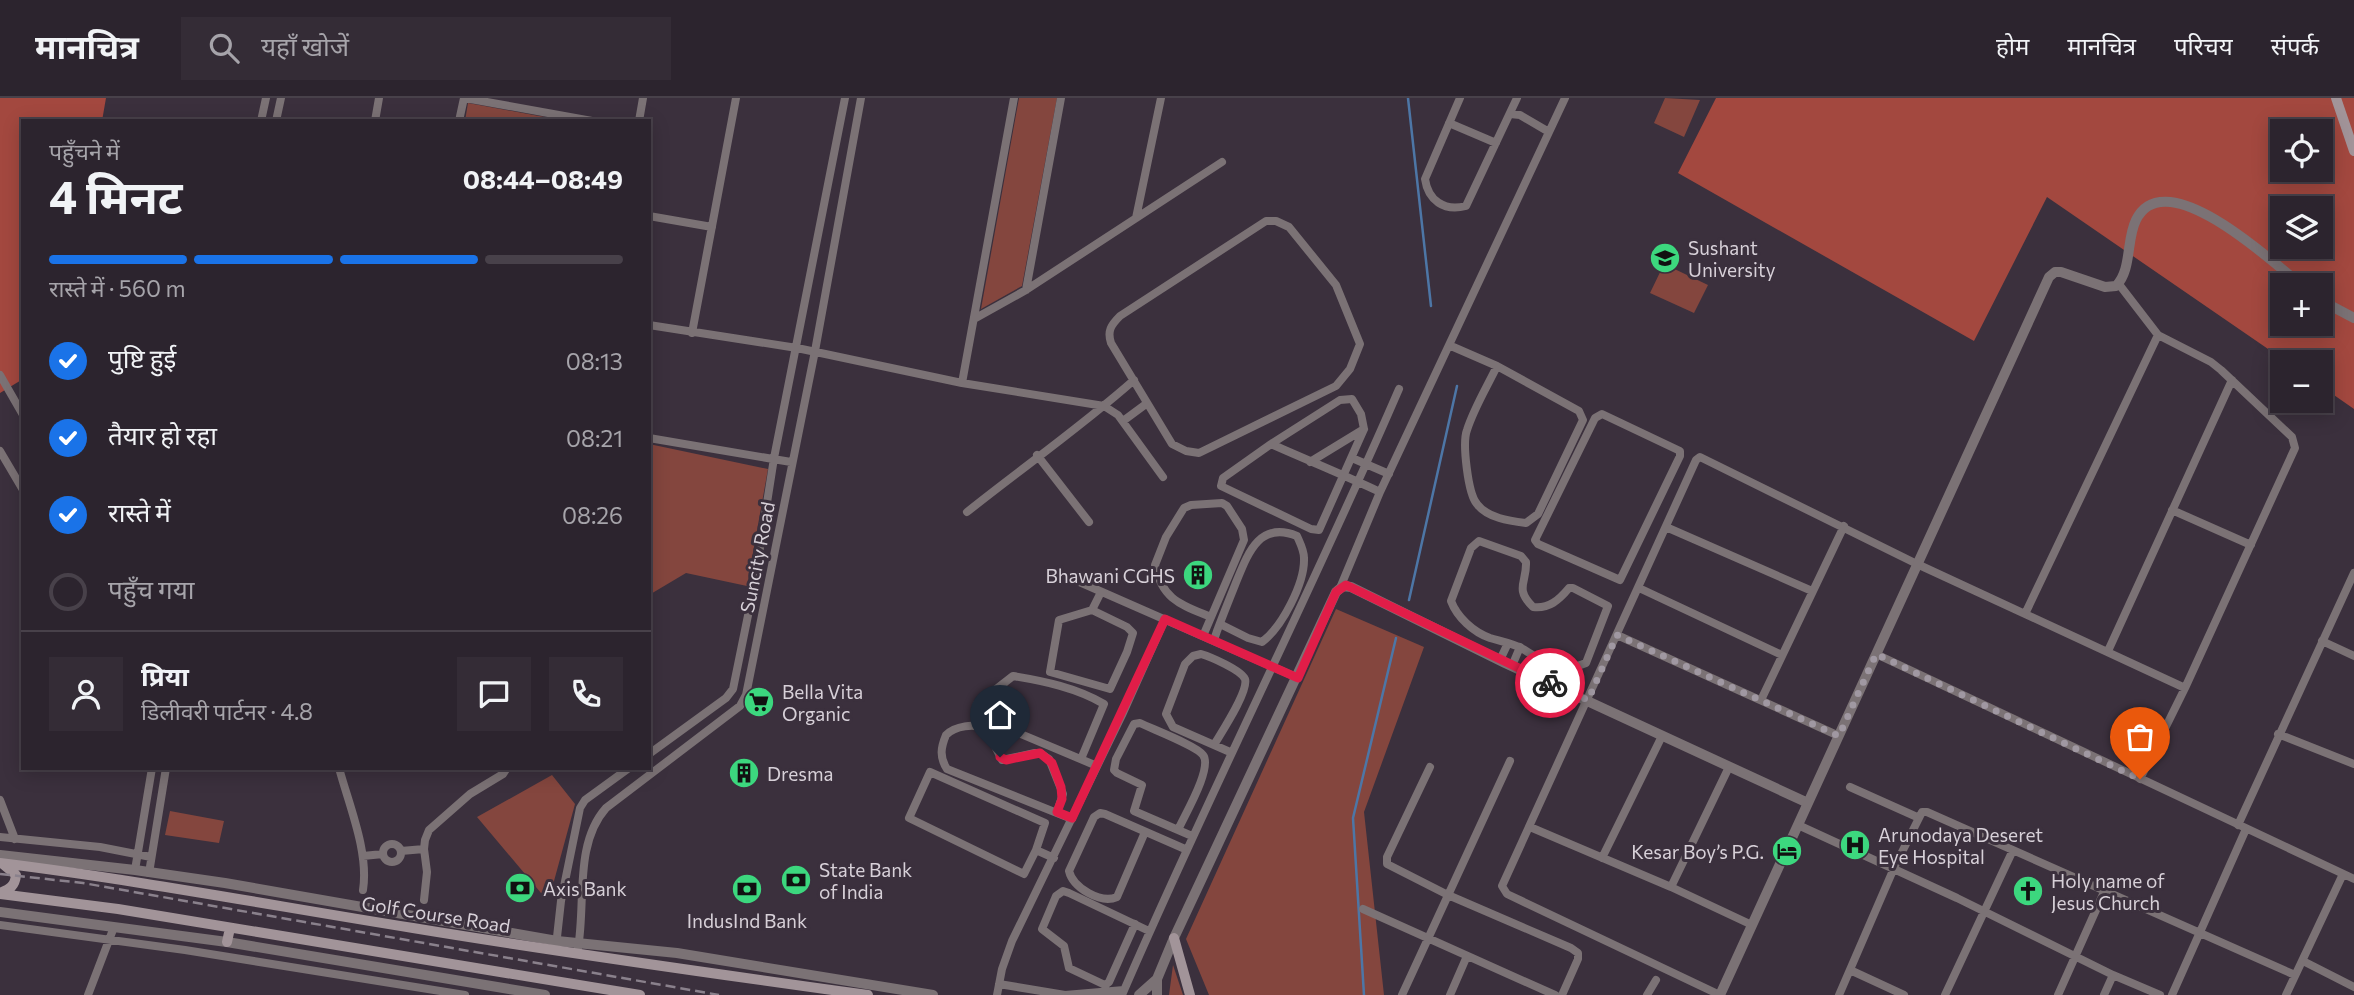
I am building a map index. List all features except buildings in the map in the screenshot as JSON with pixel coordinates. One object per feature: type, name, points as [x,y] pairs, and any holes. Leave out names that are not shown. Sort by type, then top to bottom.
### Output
[{"type":"main road","points":[[2336,98],[2354,151]]},
{"type":"main road","points":[[0,893],[15,883],[16,875],[1,861]]},
{"type":"main road","name":"Golf Course Road","points":[[1,861],[868,995]]},
{"type":"main road","points":[[222,897],[225,883]]},
{"type":"main road","points":[[0,893],[118,909],[640,995]]},
{"type":"main road","points":[[227,942],[230,928]]},
{"type":"main road","points":[[1174,938],[1190,995]]},
{"type":"street","points":[[261,119],[265,98]]},
{"type":"street","points":[[276,119],[281,98]]},
{"type":"street","points":[[375,119],[379,98]]},
{"type":"street","points":[[459,119],[464,98],[581,119]]},
{"type":"street","points":[[639,119],[643,98]]},
{"type":"street","points":[[692,333],[736,98]]},
{"type":"street","points":[[651,753],[726,698],[733,689],[754,586],[774,458],[845,98]]},
{"type":"street","name":"Suncity Road","points":[[578,949],[582,927],[586,852],[595,820],[606,808],[740,706],[746,695],[815,351],[861,98]]},
{"type":"street","points":[[962,383],[1014,98]]},
{"type":"street","points":[[1026,290],[1061,98]]},
{"type":"street","points":[[1136,218],[1161,98]]},
{"type":"street","points":[[1460,98],[1425,179],[1426,191],[1431,199],[1455,209],[1465,206],[1517,98]]},
{"type":"street","points":[[1157,995],[1157,979],[1174,938],[1340,588],[1380,492],[1451,346],[1565,98]]},
{"type":"street","points":[[1510,114],[1520,115],[1549,132]]},
{"type":"street","points":[[1449,123],[1496,143]]},
{"type":"street","points":[[974,319],[1026,290],[1222,162]]},
{"type":"street","points":[[2185,688],[1917,564],[1700,457],[1696,460],[1503,882],[1504,891],[1720,995],[1917,564],[2049,277],[2055,272],[2061,272],[2105,287],[2118,284],[2136,219],[2150,205],[2173,202],[2188,205],[2218,222],[2286,273]]},
{"type":"street","points":[[651,216],[712,227]]},
{"type":"street","points":[[1266,221],[1276,221],[1289,227],[1336,285],[1360,344],[1350,369],[1336,386],[1199,453],[1186,451],[1172,444],[1134,380],[1111,343],[1108,335],[1111,325],[1120,316],[1266,221]]},
{"type":"street","points":[[2118,284],[2158,335],[2211,362],[2291,437],[2295,444],[2292,457],[2140,779]]},
{"type":"street","points":[[2333,307],[2354,318]]},
{"type":"street","points":[[651,325],[815,351],[962,383],[1104,406],[1123,421],[1163,477]]},
{"type":"street","points":[[2025,614],[2158,335]]},
{"type":"street","points":[[1451,346],[1497,366],[1579,411],[1583,420],[1538,514],[1526,523],[1490,514],[1475,503],[1464,454],[1466,432],[1497,366]]},
{"type":"street","points":[[0,374],[21,411]]},
{"type":"street","points":[[967,513],[1134,380]]},
{"type":"street","points":[[2108,651],[2232,380]]},
{"type":"street","points":[[999,984],[1065,995],[1123,993],[1185,849],[1273,667],[1399,389]]},
{"type":"street","points":[[1346,398],[1355,402],[1364,422],[1364,429],[1345,476],[1317,531],[1221,486],[1223,478],[1271,444],[1346,398]]},
{"type":"street","points":[[1123,421],[1146,404]]},
{"type":"street","points":[[1602,414],[1680,450],[1680,456],[1654,509],[1620,580],[1538,544],[1535,540],[1595,418],[1602,414]]},
{"type":"street","points":[[1310,462],[1364,429]]},
{"type":"street","points":[[651,438],[791,462]]},
{"type":"street","points":[[1271,444],[1380,492]]},
{"type":"street","points":[[0,451],[21,487]]},
{"type":"street","points":[[1037,455],[1089,522]]},
{"type":"street","points":[[1352,458],[1389,474]]},
{"type":"street","points":[[1203,636],[1244,540],[1242,529],[1227,506],[1215,502],[1184,508],[1166,537],[1155,565],[1175,602],[1211,617]]},
{"type":"street","points":[[1654,509],[1671,517]]},
{"type":"street","points":[[2172,510],[2251,545]]},
{"type":"street","points":[[1647,524],[1665,529],[1812,591]]},
{"type":"street","points":[[1761,700],[1844,526]]},
{"type":"street","points":[[1214,640],[1220,624],[1252,547],[1265,535],[1278,531],[1297,536],[1305,555],[1303,571],[1280,623],[1270,635],[1262,642],[1220,624]]},
{"type":"street","points":[[1479,541],[1521,556],[1526,562],[1521,583],[1524,597],[1533,607],[1548,606],[1559,600],[1569,588],[1608,606],[1586,663],[1573,668],[1557,668],[1544,664],[1520,647],[1508,643],[1486,637],[1456,614],[1451,601],[1471,548],[1479,541]]},
{"type":"street","points":[[2172,995],[2278,734],[2354,573]]},
{"type":"street","points":[[1068,577],[1298,678]]},
{"type":"street","points":[[1340,588],[1346,585],[1351,587],[1512,666],[1808,803]]},
{"type":"street","points":[[1639,588],[1783,654]]},
{"type":"street","points":[[1092,610],[1127,627],[1133,633],[1110,689],[1050,672],[1059,620],[1092,610],[1101,592]]},
{"type":"street","points":[[997,995],[1013,942],[1165,619]]},
{"type":"street","points":[[1617,635],[1839,736]]},
{"type":"street","points":[[2322,640],[2354,656]]},
{"type":"street","points":[[1500,660],[1508,643]]},
{"type":"street","points":[[1512,666],[1520,647]]},
{"type":"street","points":[[1214,745],[1241,697],[1245,678],[1201,654],[1193,656],[1185,664],[1166,714],[1173,727],[1214,745],[1230,752]]},
{"type":"street","points":[[1876,654],[2354,879]]},
{"type":"street","points":[[1081,759],[1104,704],[1093,697],[1045,681],[1013,676],[976,704],[997,724],[1097,766]]},
{"type":"street","points":[[1178,830],[1205,771],[1205,759],[1187,745],[1140,723],[1134,724],[1116,759],[1114,769],[1142,785],[1134,811],[1178,830],[1192,836]]},
{"type":"street","points":[[1057,812],[1062,799],[1061,787],[1052,763],[1044,755],[1035,753],[1002,760],[986,729],[981,726],[959,728],[946,734],[941,753],[942,762],[947,769],[1072,818]]},
{"type":"street","points":[[2278,734],[2354,764]]},
{"type":"street","points":[[1602,858],[1662,736]]},
{"type":"street","points":[[1402,995],[1510,761]]},
{"type":"street","points":[[1430,767],[1387,857],[1387,864],[1448,895],[1578,953],[1578,960],[1562,995]]},
{"type":"street","points":[[1671,887],[1728,767]]},
{"type":"street","points":[[135,870],[152,770]]},
{"type":"street","points":[[149,873],[166,770]]},
{"type":"street","points":[[340,770],[363,856],[363,890]]},
{"type":"street","points":[[424,900],[427,872],[424,849],[429,830],[470,794],[506,770]]},
{"type":"street","points":[[1,861],[135,870],[225,883],[556,946],[561,901],[580,808],[585,800],[626,770]]},
{"type":"street","points":[[930,772],[1045,823],[1036,850],[1024,874],[909,818],[930,772]]},
{"type":"street","points":[[1850,787],[1917,817]]},
{"type":"street","points":[[0,800],[15,839]]},
{"type":"street","points":[[1839,995],[1917,817],[1922,812],[2253,954],[2295,975]]},
{"type":"street","points":[[1146,832],[1117,897],[1104,899],[1072,881],[1069,871],[1094,817],[1100,813],[1105,814],[1185,849]]},
{"type":"street","points":[[1798,825],[1984,910],[2113,975],[2160,995]]},
{"type":"street","points":[[1530,827],[1752,925]]},
{"type":"street","points":[[0,837],[100,847],[151,857]]},
{"type":"street","points":[[363,856],[383,854],[389,845],[395,845],[401,851],[424,849]]},
{"type":"street","points":[[1036,850],[1054,858]]},
{"type":"street","points":[[1945,995],[2013,850]]},
{"type":"street","points":[[2286,995],[2343,874]]},
{"type":"street","points":[[1135,924],[1109,982],[1105,985],[1069,968],[1064,946],[1042,929],[1056,897],[1063,891],[1135,924],[1149,931]]},
{"type":"street","points":[[2058,995],[2104,892]]},
{"type":"street","points":[[1363,909],[1555,995]]},
{"type":"street","points":[[0,912],[227,942],[545,995]]},
{"type":"street","points":[[0,925],[466,995]]},
{"type":"street","points":[[88,995],[114,927]]},
{"type":"street","points":[[578,949],[684,954],[933,995]]},
{"type":"street","points":[[1450,995],[1467,956]]},
{"type":"street","points":[[2303,961],[2354,987]]},
{"type":"street","points":[[1850,970],[1904,995]]},
{"type":"street","points":[[2104,995],[2113,975]]},
{"type":"street","points":[[1139,995],[1157,979]]},
{"type":"street","points":[[1647,995],[1656,980]]},
{"type":"shaded area","points":[[0,98],[106,98],[102,119],[21,119],[21,380],[0,393]]},
{"type":"shaded area","points":[[1019,98],[1057,98],[1022,286],[981,309]]},
{"type":"shaded area","points":[[1665,98],[1700,100],[1684,137],[1654,123]]},
{"type":"shaded area","points":[[1716,98],[2354,98],[2354,409],[2333,394],[2333,350],[2270,350],[2047,197],[1974,341],[1678,173]]},
{"type":"shaded area","points":[[468,103],[555,119],[465,119]]},
{"type":"shaded area","points":[[1664,264],[1708,285],[1694,313],[1650,293]]},
{"type":"shaded area","points":[[651,444],[768,469],[747,586],[686,573],[651,594]]},
{"type":"shaded area","points":[[1336,609],[1424,647],[1364,812],[1384,995],[1209,995],[1186,939]]},
{"type":"shaded area","points":[[552,775],[575,804],[551,892],[541,893],[477,817]]},
{"type":"shaded area","points":[[170,811],[224,821],[219,843],[165,835]]},
{"type":"shaded area","points":[[1173,965],[1183,995],[1169,995]]},
{"type":"waterway","points":[[1408,98],[1431,306]]},
{"type":"waterway","points":[[1409,600],[1457,386]]},
{"type":"waterway","points":[[1364,995],[1353,818],[1396,638]]},
{"type":"railway","points":[[0,874],[83,883],[719,995]]},
{"type":"way so far","points":[[1550,683],[1588,700],[1617,635],[1839,736],[1876,654],[2140,779]]},
{"type":"place","name":"Sushant University","points":[[1665,258]]},
{"type":"place","name":"Bhawani CGHS","points":[[1198,575]]},
{"type":"place","name":"Bella Vita Organic","points":[[759,702]]},
{"type":"place","name":"Dresma","points":[[744,773]]},
{"type":"place","name":"Arunodaya Deseret Eye Hospital","points":[[1855,845]]},
{"type":"place","name":"Kesar Boy’s P.G.","points":[[1787,851]]},
{"type":"place","name":"State Bank of India","points":[[796,880]]},
{"type":"place","name":"Axis Bank","points":[[520,888]]},
{"type":"place","name":"IndusInd Bank","points":[[747,889]]},
{"type":"place","name":"Holy name of Jesus Church","points":[[2028,891]]},
{"type":"route","points":[[1000,757],[1006,760],[1040,753],[1049,759],[1063,794],[1057,812],[1072,818],[1165,619],[1298,678],[1336,592],[1346,585],[1550,683]]}]
